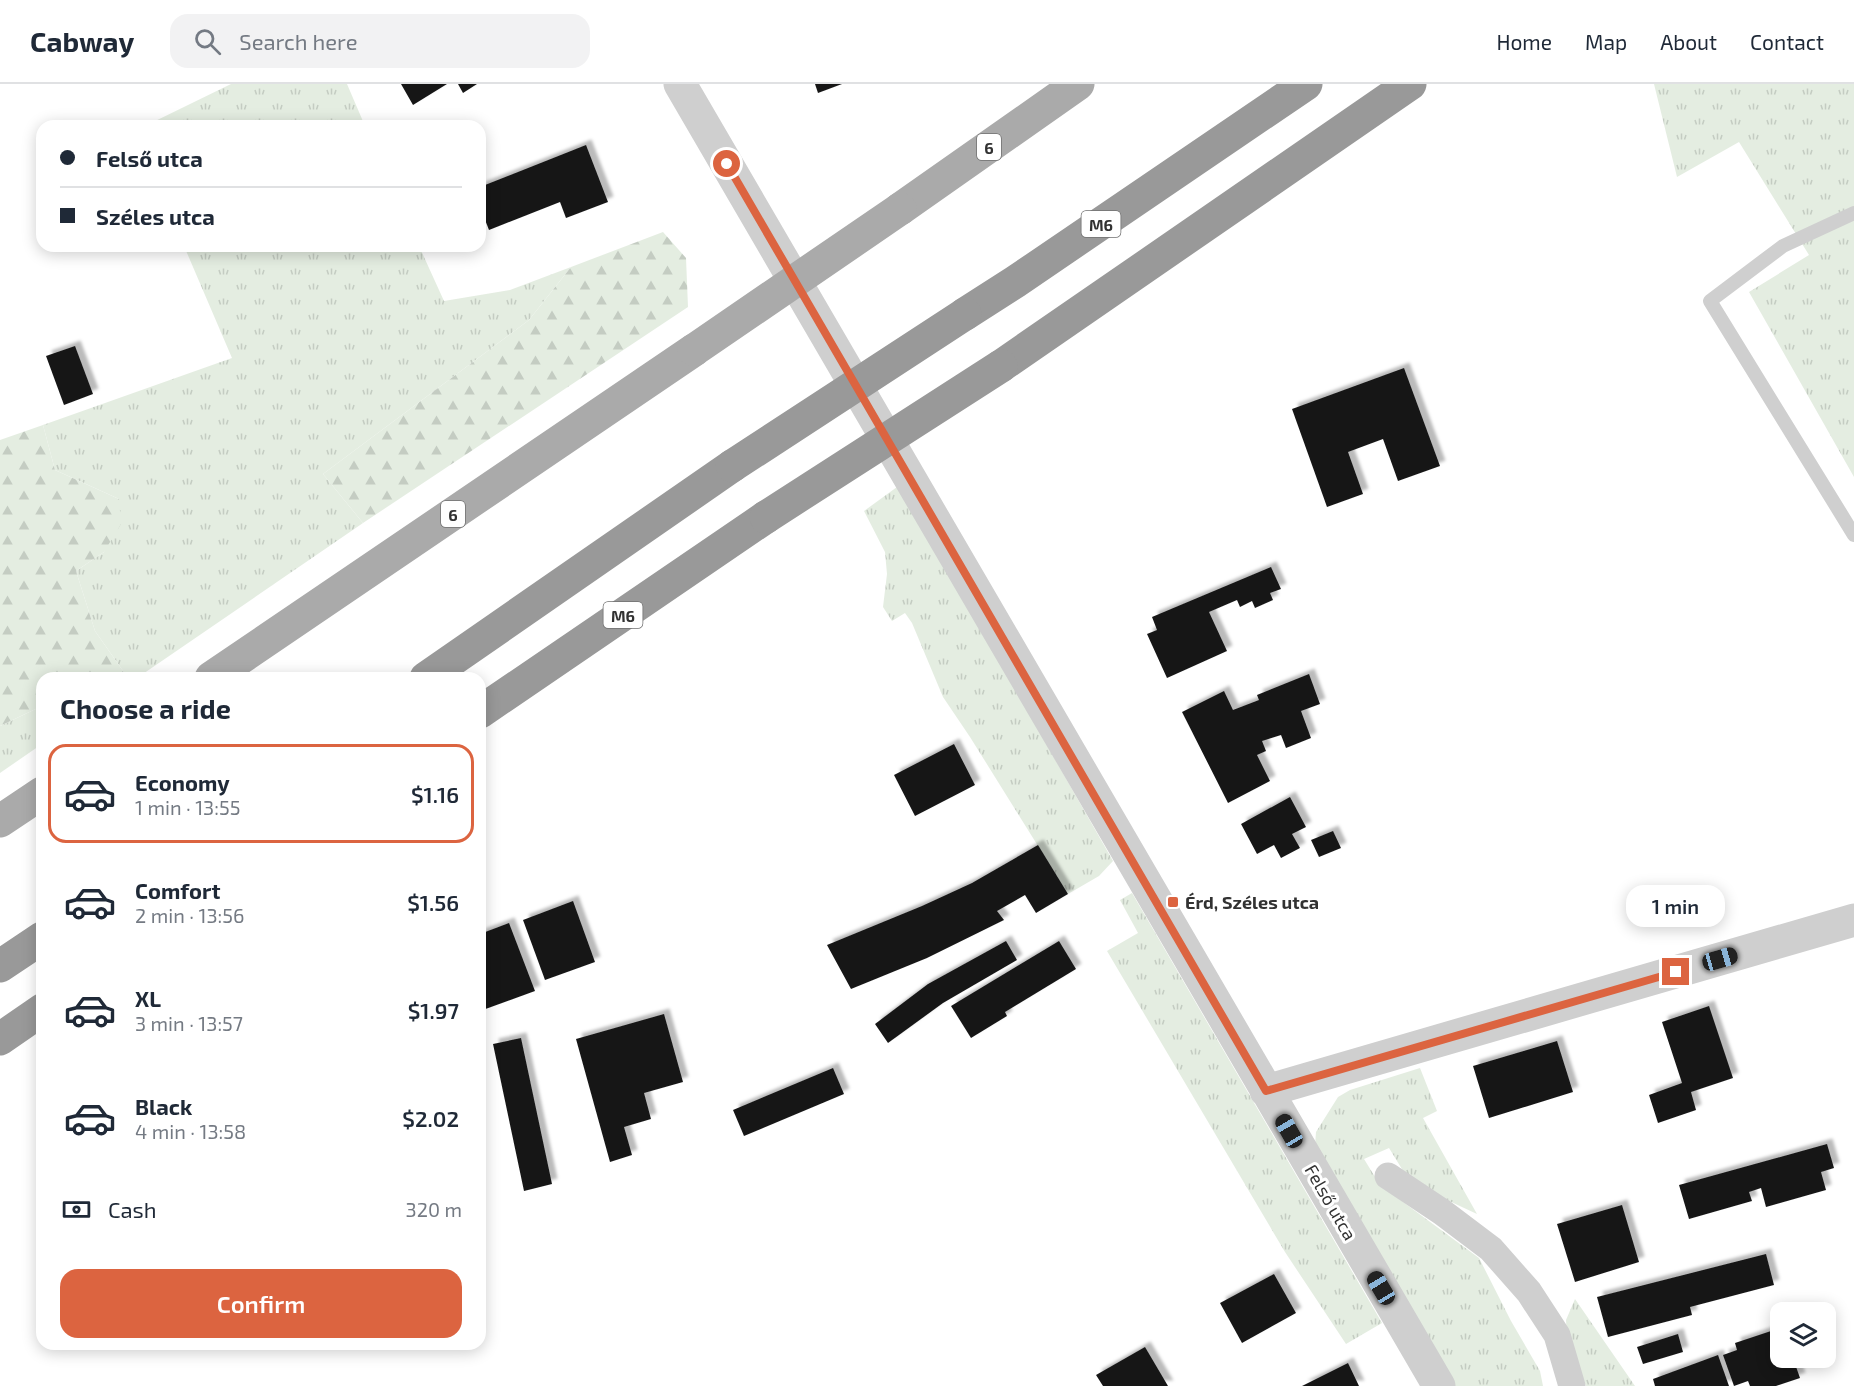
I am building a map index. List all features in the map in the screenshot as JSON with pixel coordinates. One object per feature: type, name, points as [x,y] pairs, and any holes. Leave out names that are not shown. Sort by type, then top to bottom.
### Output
[{"type":"highway","name":"M6","points":[[435,672],[732,466],[1015,282],[1306,84]]},
{"type":"highway","name":"M6","points":[[486,708],[766,517],[1001,366],[1410,84]]},
{"type":"highway","points":[[0,966],[36,942]]},
{"type":"highway","points":[[0,1039],[36,1014]]},
{"type":"main road","name":"6","points":[[220,672],[900,209],[1078,84]]},
{"type":"main road","points":[[0,821],[36,797]]},
{"type":"street","name":"Felső utca","points":[[680,84],[1439,1386]]},
{"type":"street","points":[[1266,1091],[1854,920]]},
{"type":"street","points":[[1388,1176],[1442,1212],[1491,1249],[1529,1292],[1557,1335],[1572,1386]]},
{"type":"lane","points":[[1854,213],[1783,246],[1710,301],[1854,535]]},
{"type":"green space","points":[[231,84],[347,84],[362,120],[157,120]]},
{"type":"green space","points":[[1654,84],[1854,84],[1854,477],[1749,292],[1809,255],[1739,142],[1677,177]]},
{"type":"green space","points":[[663,232],[686,258],[688,307],[363,523],[323,474],[529,320],[571,267]]},
{"type":"green space","points":[[187,252],[422,252],[444,301],[510,290],[571,267],[529,320],[323,474],[363,523],[146,672],[124,672],[95,631],[76,571],[104,552],[119,499],[55,470],[43,425],[232,358]]},
{"type":"green space","points":[[43,425],[55,470],[119,499],[121,524],[104,552],[76,571],[95,631],[124,672],[36,672],[36,709],[0,726],[0,440]]},
{"type":"green space","points":[[897,487],[1113,861],[1099,876],[1068,894],[943,697],[912,623],[905,613],[892,621],[883,607],[887,574],[885,552],[864,511]]},
{"type":"green space","points":[[36,709],[36,748],[0,773],[0,726]]},
{"type":"green space","points":[[1132,893],[1382,1323],[1346,1344],[1285,1252],[1107,951],[1138,933],[1120,900]]},
{"type":"green space","points":[[1420,1068],[1437,1111],[1423,1118],[1477,1214],[1419,1187],[1405,1174],[1389,1148],[1364,1159],[1380,1185],[1479,1258],[1540,1371],[1543,1386],[1450,1386],[1315,1146],[1316,1132],[1338,1097],[1350,1090]]},
{"type":"green space","points":[[1575,1299],[1635,1386],[1586,1386],[1567,1339],[1566,1320]]},
{"type":"building","points":[[401,84],[447,84],[413,105]]},
{"type":"building","points":[[458,84],[477,84],[463,93]]},
{"type":"building","points":[[815,84],[842,84],[818,93]]},
{"type":"building","points":[[586,145],[608,202],[566,218],[560,202],[489,230],[486,222],[486,185]]},
{"type":"building","points":[[75,346],[93,394],[64,405],[46,356]]},
{"type":"building","points":[[1404,368],[1440,466],[1398,481],[1383,439],[1348,452],[1363,494],[1327,507],[1292,409]]},
{"type":"building","points":[[1271,567],[1281,589],[1270,593],[1273,600],[1255,608],[1252,601],[1240,607],[1237,600],[1209,612],[1227,651],[1167,678],[1147,634],[1157,630],[1152,617]]},
{"type":"building","points":[[1309,674],[1320,704],[1301,711],[1311,738],[1286,748],[1281,735],[1262,741],[1266,751],[1257,755],[1270,781],[1228,803],[1182,712],[1224,691],[1233,710],[1259,700],[1257,695]]},
{"type":"building","points":[[954,744],[975,785],[915,816],[894,775]]},
{"type":"building","points":[[1290,797],[1306,827],[1292,834],[1300,848],[1281,858],[1274,845],[1257,854],[1241,824]]},
{"type":"building","points":[[1333,831],[1341,848],[1319,857],[1311,840]]},
{"type":"building","points":[[1038,845],[1068,894],[1036,913],[1025,895],[997,911],[1004,920],[927,958],[851,989],[827,945],[972,883]]},
{"type":"building","points":[[573,901],[595,962],[545,980],[523,920]]},
{"type":"building","points":[[509,923],[535,991],[486,1009],[486,932]]},
{"type":"building","points":[[1006,941],[1017,960],[943,1003],[888,1043],[875,1024],[928,984]]},
{"type":"building","points":[[1059,941],[1076,969],[1005,1012],[1007,1016],[971,1038],[951,1006]]},
{"type":"building","points":[[1709,1006],[1733,1078],[1691,1092],[1696,1110],[1658,1123],[1649,1095],[1682,1083],[1662,1022]]},
{"type":"building","points":[[664,1014],[683,1082],[644,1093],[651,1119],[624,1127],[632,1155],[610,1162],[576,1039]]},
{"type":"building","points":[[521,1038],[552,1184],[524,1191],[493,1044]]},
{"type":"building","points":[[1557,1041],[1573,1092],[1489,1118],[1473,1066]]},
{"type":"building","points":[[833,1068],[844,1094],[744,1136],[733,1110]]},
{"type":"building","points":[[1827,1144],[1834,1168],[1821,1172],[1826,1190],[1766,1207],[1761,1188],[1749,1192],[1752,1201],[1689,1219],[1679,1185]]},
{"type":"building","points":[[1622,1205],[1639,1262],[1575,1282],[1557,1224]]},
{"type":"building","points":[[1766,1254],[1774,1285],[1690,1307],[1692,1315],[1608,1337],[1597,1297]]},
{"type":"building","points":[[1274,1274],[1296,1313],[1242,1343],[1220,1303]]},
{"type":"building","points":[[1770,1331],[1770,1368],[1796,1368],[1800,1378],[1776,1386],[1750,1386],[1748,1381],[1734,1386],[1723,1355],[1737,1350],[1735,1343]]},
{"type":"building","points":[[1678,1334],[1683,1352],[1643,1364],[1637,1347]]},
{"type":"building","points":[[1145,1347],[1168,1386],[1103,1386],[1096,1375]]},
{"type":"building","points":[[1718,1355],[1729,1386],[1655,1386],[1653,1379]]},
{"type":"building","points":[[1348,1363],[1359,1386],[1302,1386]]},
{"type":"place","name":"Érd, Széles utca","points":[[1173,902]]},
{"type":"route","points":[[727,164],[1266,1091],[1676,972]]}]
